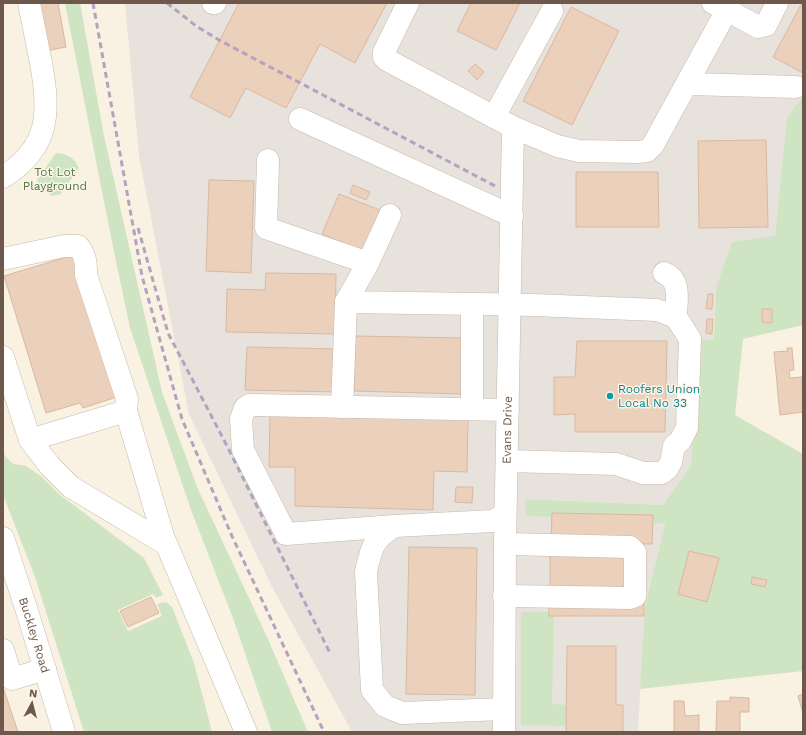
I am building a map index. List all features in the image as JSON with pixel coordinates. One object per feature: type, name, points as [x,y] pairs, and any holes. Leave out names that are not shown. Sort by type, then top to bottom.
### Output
[{"type":"street","points":[[3,177],[23,163],[30,155],[40,139],[45,123],[46,96],[29,3]]},
{"type":"street","points":[[408,3],[384,52],[384,57],[387,60],[513,127],[568,150],[647,151],[653,145],[687,84],[720,7],[758,27],[762,27],[766,25],[777,3]]},
{"type":"street","points":[[494,117],[552,11]]},
{"type":"street","points":[[687,84],[796,87]]},
{"type":"street","points":[[300,119],[512,216]]},
{"type":"street","name":"Evans Drive","points":[[504,732],[505,514],[511,305],[513,127]]},
{"type":"street","points":[[268,160],[266,228],[368,263]]},
{"type":"street","points":[[342,407],[346,302],[368,263],[390,215]]},
{"type":"street","points":[[3,259],[64,246],[78,246],[82,250],[85,256],[86,275],[127,399],[126,411],[166,544],[246,732]]},
{"type":"street","points":[[507,461],[616,464],[643,473],[662,473],[667,468],[671,462],[674,446],[680,441],[687,428],[690,339],[676,317],[675,280],[664,274]]},
{"type":"street","points":[[346,302],[511,305],[657,310],[676,317]]},
{"type":"street","points":[[472,304],[472,409]]},
{"type":"street","points":[[3,357],[30,440],[50,466],[71,487],[166,544]]},
{"type":"street","points":[[505,514],[493,521],[286,534],[245,457],[243,450],[241,419],[245,408],[249,405],[508,410]]},
{"type":"street","points":[[30,440],[126,411]]},
{"type":"street","points":[[395,526],[382,534],[376,542],[370,556],[366,572],[372,690],[385,706],[402,713],[504,709]]},
{"type":"street","name":"Buckley Road","points":[[3,538],[64,732]]},
{"type":"street","points":[[504,596],[630,598],[635,596],[635,552],[630,547],[505,544]]},
{"type":"street","points":[[3,650],[12,679],[45,669]]},
{"type":"shaded area","points":[[125,3],[803,3],[803,96],[787,118],[775,237],[716,288],[714,340],[696,340],[691,465],[663,505],[526,499],[526,516],[665,524],[645,606],[638,732],[352,732],[271,585],[189,414],[139,156]]},
{"type":"green space","points":[[65,3],[80,3],[104,136],[162,392],[197,487],[268,639],[308,732],[272,732],[233,618],[191,510],[130,328]]},
{"type":"green space","points":[[803,96],[803,325],[743,339],[735,415],[803,454],[803,671],[640,689],[645,606],[665,524],[526,516],[525,499],[663,505],[691,465],[696,340],[714,340],[716,288],[732,242],[775,236],[787,118]]},
{"type":"green space","name":"Tot Lot Playground","points":[[56,153],[70,157],[75,161],[79,168],[61,194],[52,196],[40,187],[37,180]]},
{"type":"green space","points":[[3,450],[5,456],[13,464],[26,466],[42,477],[59,494],[144,558],[163,595],[156,598],[153,594],[118,610],[128,631],[162,616],[157,604],[166,602],[172,607],[194,663],[212,732],[84,732],[35,577],[3,495]]},
{"type":"green space","points":[[521,612],[554,612],[552,704],[567,705],[566,726],[521,725]]},
{"type":"building","points":[[38,3],[58,3],[66,47],[46,51]]},
{"type":"building","points":[[239,3],[387,3],[355,63],[320,44],[286,108],[246,88],[230,118],[190,97]]},
{"type":"building","points":[[471,3],[520,3],[496,50],[457,31]]},
{"type":"building","points":[[803,3],[803,73],[773,57]]},
{"type":"building","points":[[571,7],[619,31],[572,125],[523,101]]},
{"type":"building","points":[[475,64],[484,72],[477,80],[468,71]]},
{"type":"building","points":[[766,140],[768,227],[699,228],[698,141]]},
{"type":"building","points":[[576,172],[658,172],[659,227],[576,227]]},
{"type":"building","points":[[209,180],[254,181],[251,273],[206,271]]},
{"type":"building","points":[[353,185],[370,192],[366,200],[350,193]]},
{"type":"building","points":[[339,194],[380,210],[363,251],[322,234]]},
{"type":"building","points":[[73,255],[117,397],[83,408],[80,403],[46,413],[4,276]]},
{"type":"building","points":[[266,273],[336,274],[335,334],[226,332],[227,289],[265,290]]},
{"type":"building","points":[[708,294],[713,294],[712,309],[706,309]]},
{"type":"building","points":[[762,309],[772,309],[772,323],[762,322]]},
{"type":"building","points":[[707,319],[713,319],[712,334],[706,333]]},
{"type":"building","points":[[355,336],[464,338],[463,394],[354,391]]},
{"type":"building","name":"Roofers Union Local No 33","points":[[577,341],[667,341],[665,432],[575,432],[575,414],[554,415],[554,377],[575,377]]},
{"type":"building","points":[[247,347],[339,349],[338,392],[245,390]]},
{"type":"building","points":[[787,348],[792,348],[794,370],[789,371],[790,378],[802,377],[803,412],[780,415],[774,352],[788,351]]},
{"type":"building","points":[[270,413],[468,418],[467,472],[434,471],[433,510],[295,506],[295,467],[269,467]]},
{"type":"building","points":[[456,487],[473,487],[472,503],[455,502]]},
{"type":"building","points":[[552,513],[653,515],[652,544],[551,542]]},
{"type":"building","points":[[409,547],[477,548],[475,695],[406,694]]},
{"type":"building","points":[[689,551],[719,558],[707,602],[678,594]]},
{"type":"building","points":[[550,552],[634,553],[633,587],[550,586]]},
{"type":"building","points":[[752,577],[767,580],[765,587],[751,584]]},
{"type":"building","points":[[151,597],[159,613],[128,627],[120,611]]},
{"type":"building","points":[[549,600],[644,601],[644,616],[549,616]]},
{"type":"building","points":[[567,646],[616,646],[616,705],[623,705],[623,732],[566,732]]},
{"type":"building","points":[[3,687],[18,732],[3,732]]},
{"type":"building","points":[[803,694],[803,713],[798,696]]},
{"type":"building","points":[[730,697],[749,698],[749,712],[740,712],[740,732],[716,732],[717,701],[730,701]]},
{"type":"building","points":[[674,701],[684,701],[685,716],[699,715],[699,732],[674,732]]},
{"type":"railway","points":[[93,3],[142,276],[182,419],[231,534],[324,732]]},
{"type":"railway","points":[[167,3],[196,26],[219,40],[495,186]]},
{"type":"railway","points":[[138,228],[168,333],[226,444],[330,653]]},
{"type":"place","name":"Roofers Union Local No 33","points":[[610,396]]}]
